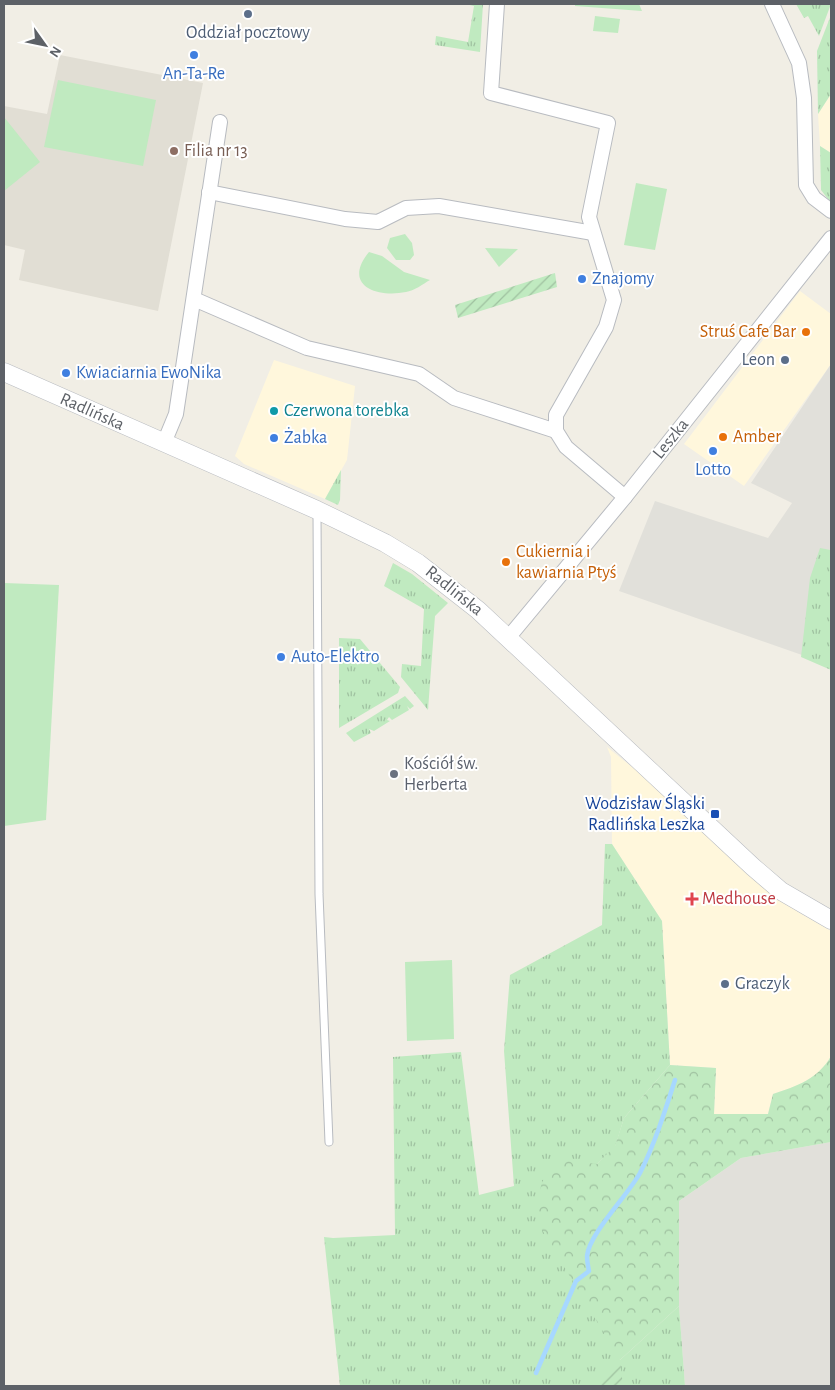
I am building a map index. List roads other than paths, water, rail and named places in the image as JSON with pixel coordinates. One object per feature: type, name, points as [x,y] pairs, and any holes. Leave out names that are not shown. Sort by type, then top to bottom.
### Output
[{"type":"street","points":[[497,4],[491,93],[608,122],[589,217],[614,300],[606,327],[556,415],[556,431],[566,447],[625,497]]},
{"type":"street","points":[[772,4],[781,18],[799,63],[804,98],[806,185],[814,198],[831,211]]},
{"type":"street","points":[[164,443],[176,414],[220,122]]},
{"type":"street","points":[[209,192],[345,219],[378,222],[406,208],[439,206],[593,233]]},
{"type":"street","name":"Leszka","points":[[508,638],[625,497],[831,238]]},
{"type":"street","points":[[194,299],[307,348],[419,374],[454,398],[556,431]]},
{"type":"street","name":"Radlińska","points":[[4,372],[317,510],[385,543],[418,563],[467,600],[753,867],[782,891],[831,920]]},
{"type":"lane","points":[[317,510],[319,869],[328,1142]]},
{"type":"waterway","points":[[536,1373],[576,1281],[589,1271],[587,1256],[594,1237],[640,1173],[659,1127],[675,1080]]},
{"type":"place","name":"Oddział pocztowy","points":[[248,14]]},
{"type":"place","name":"An-Ta-Re","points":[[194,55]]},
{"type":"place","name":"Filia nr 13","points":[[174,151]]},
{"type":"place","name":"Znajomy","points":[[582,279]]},
{"type":"place","name":"Struś Cafe Bar","points":[[806,332]]},
{"type":"place","name":"Leon","points":[[785,360]]},
{"type":"place","name":"Kwiaciarnia EwoNika","points":[[66,373]]},
{"type":"place","name":"Czerwona torebka","points":[[274,411]]},
{"type":"place","name":"Amber","points":[[723,437]]},
{"type":"place","name":"Żabka","points":[[274,438]]},
{"type":"place","name":"Lotto","points":[[713,451]]},
{"type":"place","name":"Cukiernia i kawiarnia Ptyś","points":[[506,562]]},
{"type":"place","name":"Auto-Elektro","points":[[281,657]]},
{"type":"place","name":"Kościół św. Herberta","points":[[394,774]]},
{"type":"place","name":"Wodzisław Śląski Radlińska Leszka","points":[[715,814]]},
{"type":"place","name":"Medhouse","points":[[692,899]]},
{"type":"place","name":"Graczyk","points":[[725,984]]}]
